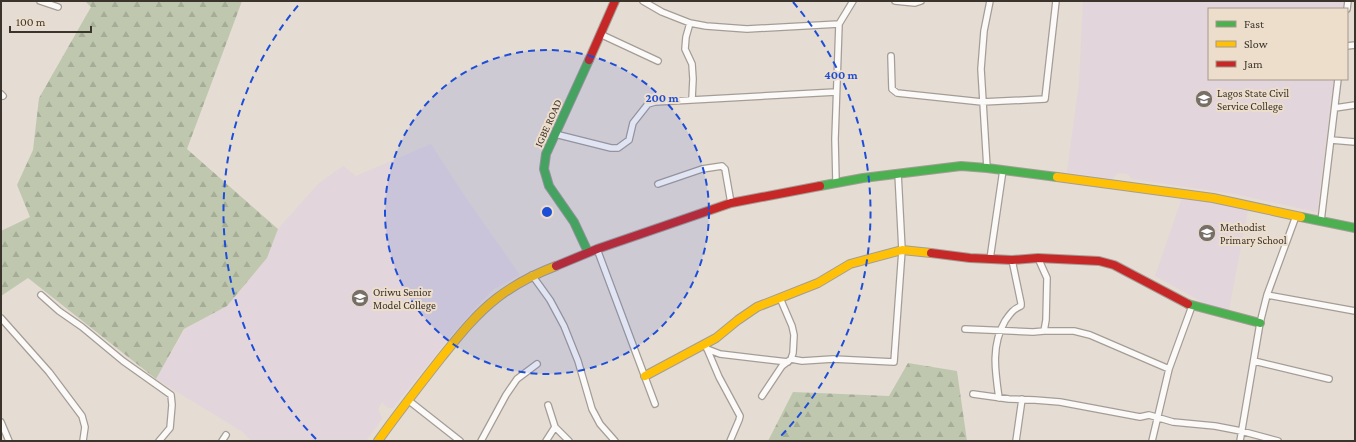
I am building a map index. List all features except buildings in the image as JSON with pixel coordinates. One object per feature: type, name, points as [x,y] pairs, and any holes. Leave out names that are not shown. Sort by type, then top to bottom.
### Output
[{"type":"main road","name":"IGBE ROAD","points":[[588,252],[574,222],[549,186],[544,169],[546,154],[613,2]]},
{"type":"main road","points":[[378,441],[408,400],[463,331],[497,298],[532,275],[588,252],[731,203],[836,182],[961,166],[987,168],[1213,198],[1355,228]]},
{"type":"main road","points":[[645,376],[706,347],[756,307],[818,283],[850,264],[902,250],[970,258],[1012,260],[1038,258],[1099,261],[1114,265],[1192,306],[1260,323]]},
{"type":"street","points":[[40,1],[58,7]]},
{"type":"street","points":[[643,1],[662,12],[690,23],[706,26],[747,29],[839,24]]},
{"type":"street","points":[[836,182],[835,139],[839,24],[853,1]]},
{"type":"street","points":[[895,1],[915,3],[920,1]]},
{"type":"street","points":[[987,168],[982,102],[982,62],[984,31],[990,1]]},
{"type":"street","points":[[891,56],[892,89],[897,93],[982,102],[1045,99],[1056,1]]},
{"type":"street","points":[[690,23],[686,37],[685,49],[692,64],[692,100]]},
{"type":"street","points":[[600,34],[658,61]]},
{"type":"street","points":[[1321,221],[1338,80]]},
{"type":"street","points":[[555,134],[618,148],[629,140],[633,123],[648,104],[658,101],[836,92]]},
{"type":"street","points":[[1335,108],[1355,105]]},
{"type":"street","points":[[1331,140],[1355,142]]},
{"type":"street","points":[[658,184],[702,169],[722,166],[725,169],[731,203]]},
{"type":"street","points":[[990,259],[1002,170]]},
{"type":"street","points":[[706,347],[720,354],[790,360],[812,361],[833,359],[894,362],[902,250],[898,173]]},
{"type":"street","points":[[1240,441],[1260,323],[1267,296],[1296,216]]},
{"type":"street","points":[[597,249],[655,404]]},
{"type":"street","points":[[1038,258],[1047,278],[1046,320],[1044,330]]},
{"type":"street","points":[[999,398],[995,351],[1000,331],[1013,310],[1021,306],[1012,260]]},
{"type":"street","points":[[532,275],[550,300],[564,326],[578,361],[592,409],[600,424],[615,441]]},
{"type":"street","points":[[41,295],[123,362],[172,395],[170,428],[159,441]]},
{"type":"street","points":[[1267,296],[1355,311]]},
{"type":"street","points":[[762,396],[782,366],[790,360],[794,345],[793,331],[780,298]]},
{"type":"street","points":[[1152,441],[1169,369],[1192,306]]},
{"type":"street","points":[[1,318],[49,372],[82,416],[85,427],[83,441]]},
{"type":"street","points":[[965,329],[1033,332],[1044,330],[1074,331],[1090,335],[1169,369]]},
{"type":"street","points":[[706,347],[719,377],[740,416],[730,441]]},
{"type":"street","points":[[1254,361],[1329,380]]},
{"type":"street","points":[[481,441],[506,395],[517,379],[537,364]]},
{"type":"street","points":[[973,394],[999,398],[1060,402],[1140,417],[1150,415],[1173,422],[1215,426],[1241,431],[1278,441]]},
{"type":"street","points":[[1016,441],[1022,399]]},
{"type":"street","points":[[408,400],[460,441]]},
{"type":"street","points":[[548,405],[555,427],[569,441]]},
{"type":"street","points":[[1,422],[9,441]]},
{"type":"street","points":[[546,441],[555,427]]},
{"type":"street","points":[[1,438],[7,434]]},
{"type":"street","points":[[222,441],[226,435]]},
{"type":"shaded area","name":"Lagos State Civil Service College","points":[[1083,1],[1344,1],[1343,8],[1208,8],[1208,80],[1334,80],[1317,212],[1234,194],[1132,179],[1128,174],[1118,173],[1112,179],[1067,172],[1079,83]]},
{"type":"shaded area","name":"Oriwu Senior Model College","points":[[431,144],[466,198],[520,275],[494,289],[476,307],[453,333],[393,408],[388,408],[382,402],[378,409],[382,419],[366,441],[251,441],[243,432],[156,379],[185,329],[227,306],[267,258],[278,229],[318,184],[343,166],[356,176]]},
{"type":"shaded area","name":"Methodist Primary School","points":[[1182,198],[1248,209],[1229,310],[1208,305],[1155,276]]},
{"type":"green space","points":[[85,1],[242,1],[187,149],[278,229],[267,258],[227,306],[184,329],[156,379],[28,278],[1,296],[1,231],[30,217],[17,185],[33,150],[39,98],[91,7]]},
{"type":"green space","points":[[908,363],[957,371],[967,441],[768,441],[793,392],[889,396]]},
{"type":"traffic: fast","points":[[588,252],[574,222],[549,186],[544,169],[546,154],[589,60]]},
{"type":"traffic: fast","points":[[820,186],[863,178],[961,166],[1057,177]]},
{"type":"traffic: fast","points":[[1301,217],[1355,228]]},
{"type":"traffic: fast","points":[[1188,304],[1260,323]]},
{"type":"traffic: slow","points":[[1057,177],[1213,198],[1301,217]]},
{"type":"traffic: slow","points":[[645,376],[716,338],[757,307],[818,283],[850,264],[902,250],[931,253]]},
{"type":"traffic: slow","points":[[378,441],[441,358],[467,326],[481,312],[511,288],[556,266]]},
{"type":"traffic: jam","points":[[589,60],[615,1]]},
{"type":"traffic: jam","points":[[556,266],[597,249],[731,203],[820,186]]},
{"type":"traffic: jam","points":[[931,253],[970,258],[1012,260],[1038,258],[1099,261],[1114,265],[1188,304]]},
{"type":"place","name":"Lagos State Civil Service College","points":[[1204,99]]},
{"type":"place","name":"Methodist Primary School","points":[[1207,233]]},
{"type":"place","name":"Oriwu Senior Model College","points":[[360,298]]}]
